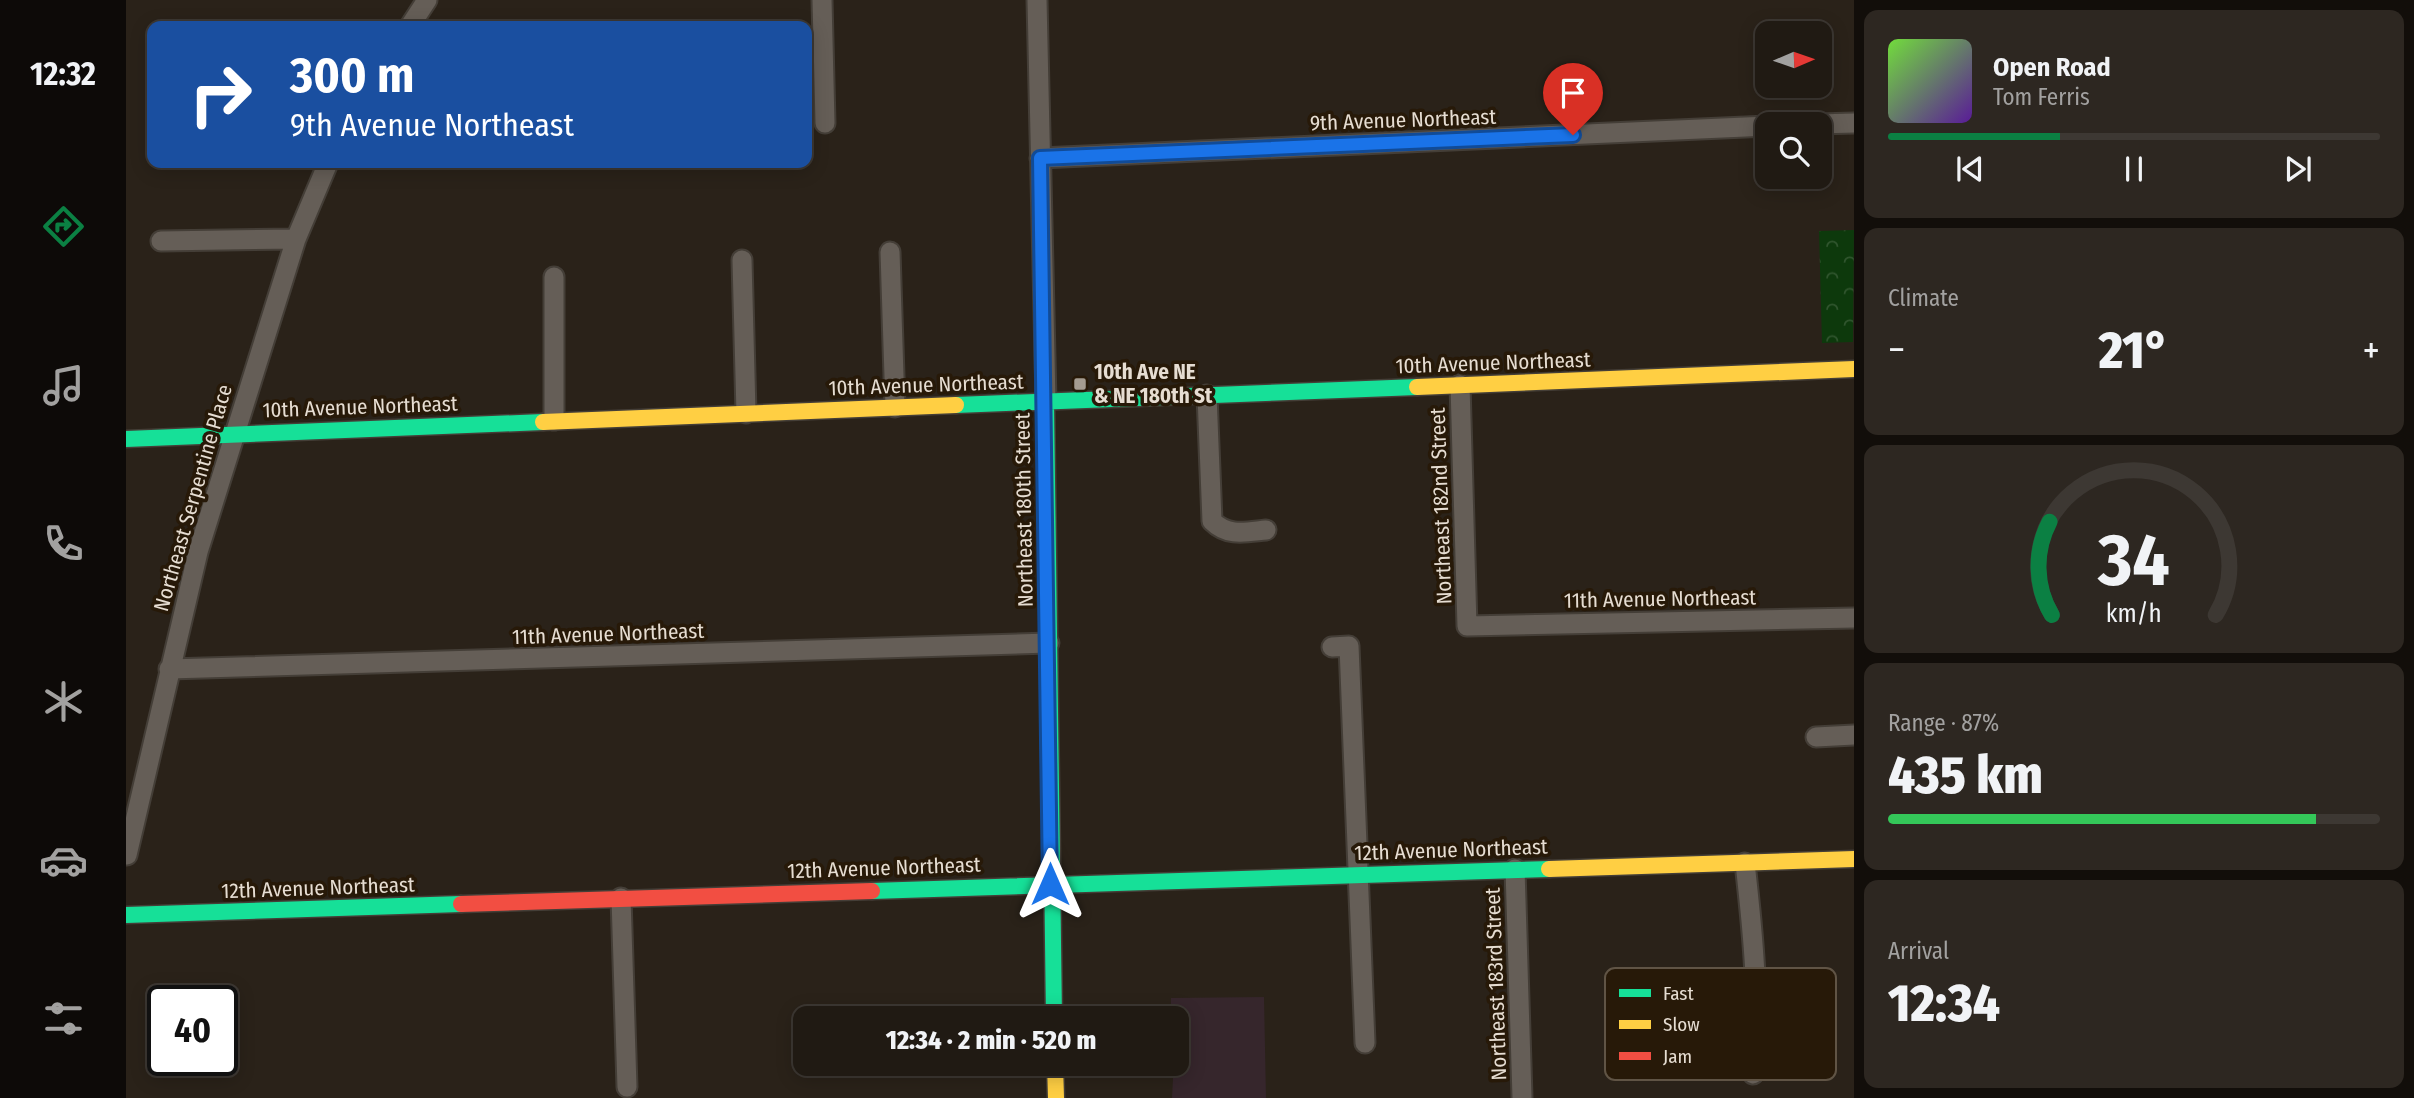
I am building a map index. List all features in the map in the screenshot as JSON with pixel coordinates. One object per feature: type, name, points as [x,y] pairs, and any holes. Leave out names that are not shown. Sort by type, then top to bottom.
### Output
[{"type":"street","points":[[413,21],[427,0]]},
{"type":"street","points":[[822,0],[825,123]]},
{"type":"street","name":"Northeast 180th Street","points":[[1037,0],[1046,402],[1054,1006]]},
{"type":"street","points":[[1832,124],[1854,123]]},
{"type":"street","name":"9th Avenue Northeast","points":[[1040,158],[1755,127]]},
{"type":"street","name":"Northeast Serpentine Place","points":[[127,855],[198,552],[296,239],[326,168]]},
{"type":"street","points":[[161,241],[296,239]]},
{"type":"street","points":[[890,251],[895,407]]},
{"type":"street","points":[[742,260],[747,413]]},
{"type":"street","points":[[554,277],[554,420]]},
{"type":"street","name":"10th Avenue Northeast","points":[[126,439],[1854,369]]},
{"type":"street","name":"Northeast 182nd Street","points":[[1460,385],[1467,626]]},
{"type":"street","points":[[1207,395],[1212,521],[1221,530],[1232,533],[1266,530]]},
{"type":"street","name":"11th Avenue Northeast","points":[[1467,626],[1854,618]]},
{"type":"street","name":"11th Avenue Northeast","points":[[169,670],[1049,643]]},
{"type":"street","points":[[1340,647],[1358,874],[1364,1043]]},
{"type":"street","points":[[1816,737],[1854,735]]},
{"type":"street","name":"12th Avenue Northeast","points":[[126,915],[1854,859]]},
{"type":"street","points":[[1745,863],[1755,968]]},
{"type":"street","name":"Northeast 183rd Street","points":[[1514,869],[1522,1097]]},
{"type":"street","points":[[621,898],[627,1087]]},
{"type":"street","points":[[1055,1076],[1056,1098]]},
{"type":"shaded area","points":[[1264,997],[1266,1098],[1172,1098],[1173,1076],[1189,1076],[1189,1006],[1171,1006],[1171,998]]},
{"type":"green space","points":[[1854,230],[1853,342],[1822,343],[1819,231]]},
{"type":"traffic: fast","points":[[956,405],[1417,387]]},
{"type":"traffic: fast","points":[[1046,402],[1054,1006]]},
{"type":"traffic: fast","points":[[126,439],[543,422]]},
{"type":"traffic: fast","points":[[872,891],[1549,869]]},
{"type":"traffic: fast","points":[[126,915],[461,904]]},
{"type":"traffic: slow","points":[[1417,387],[1854,369]]},
{"type":"traffic: slow","points":[[543,422],[956,405]]},
{"type":"traffic: slow","points":[[1549,869],[1854,859]]},
{"type":"traffic: slow","points":[[1055,1076],[1056,1098]]},
{"type":"traffic: jam","points":[[461,904],[872,891]]},
{"type":"place","name":"10th Ave NE & NE 180th St","points":[[1080,384]]},
{"type":"route","points":[[1050,884],[1046,402],[1040,158],[1573,135]]}]
